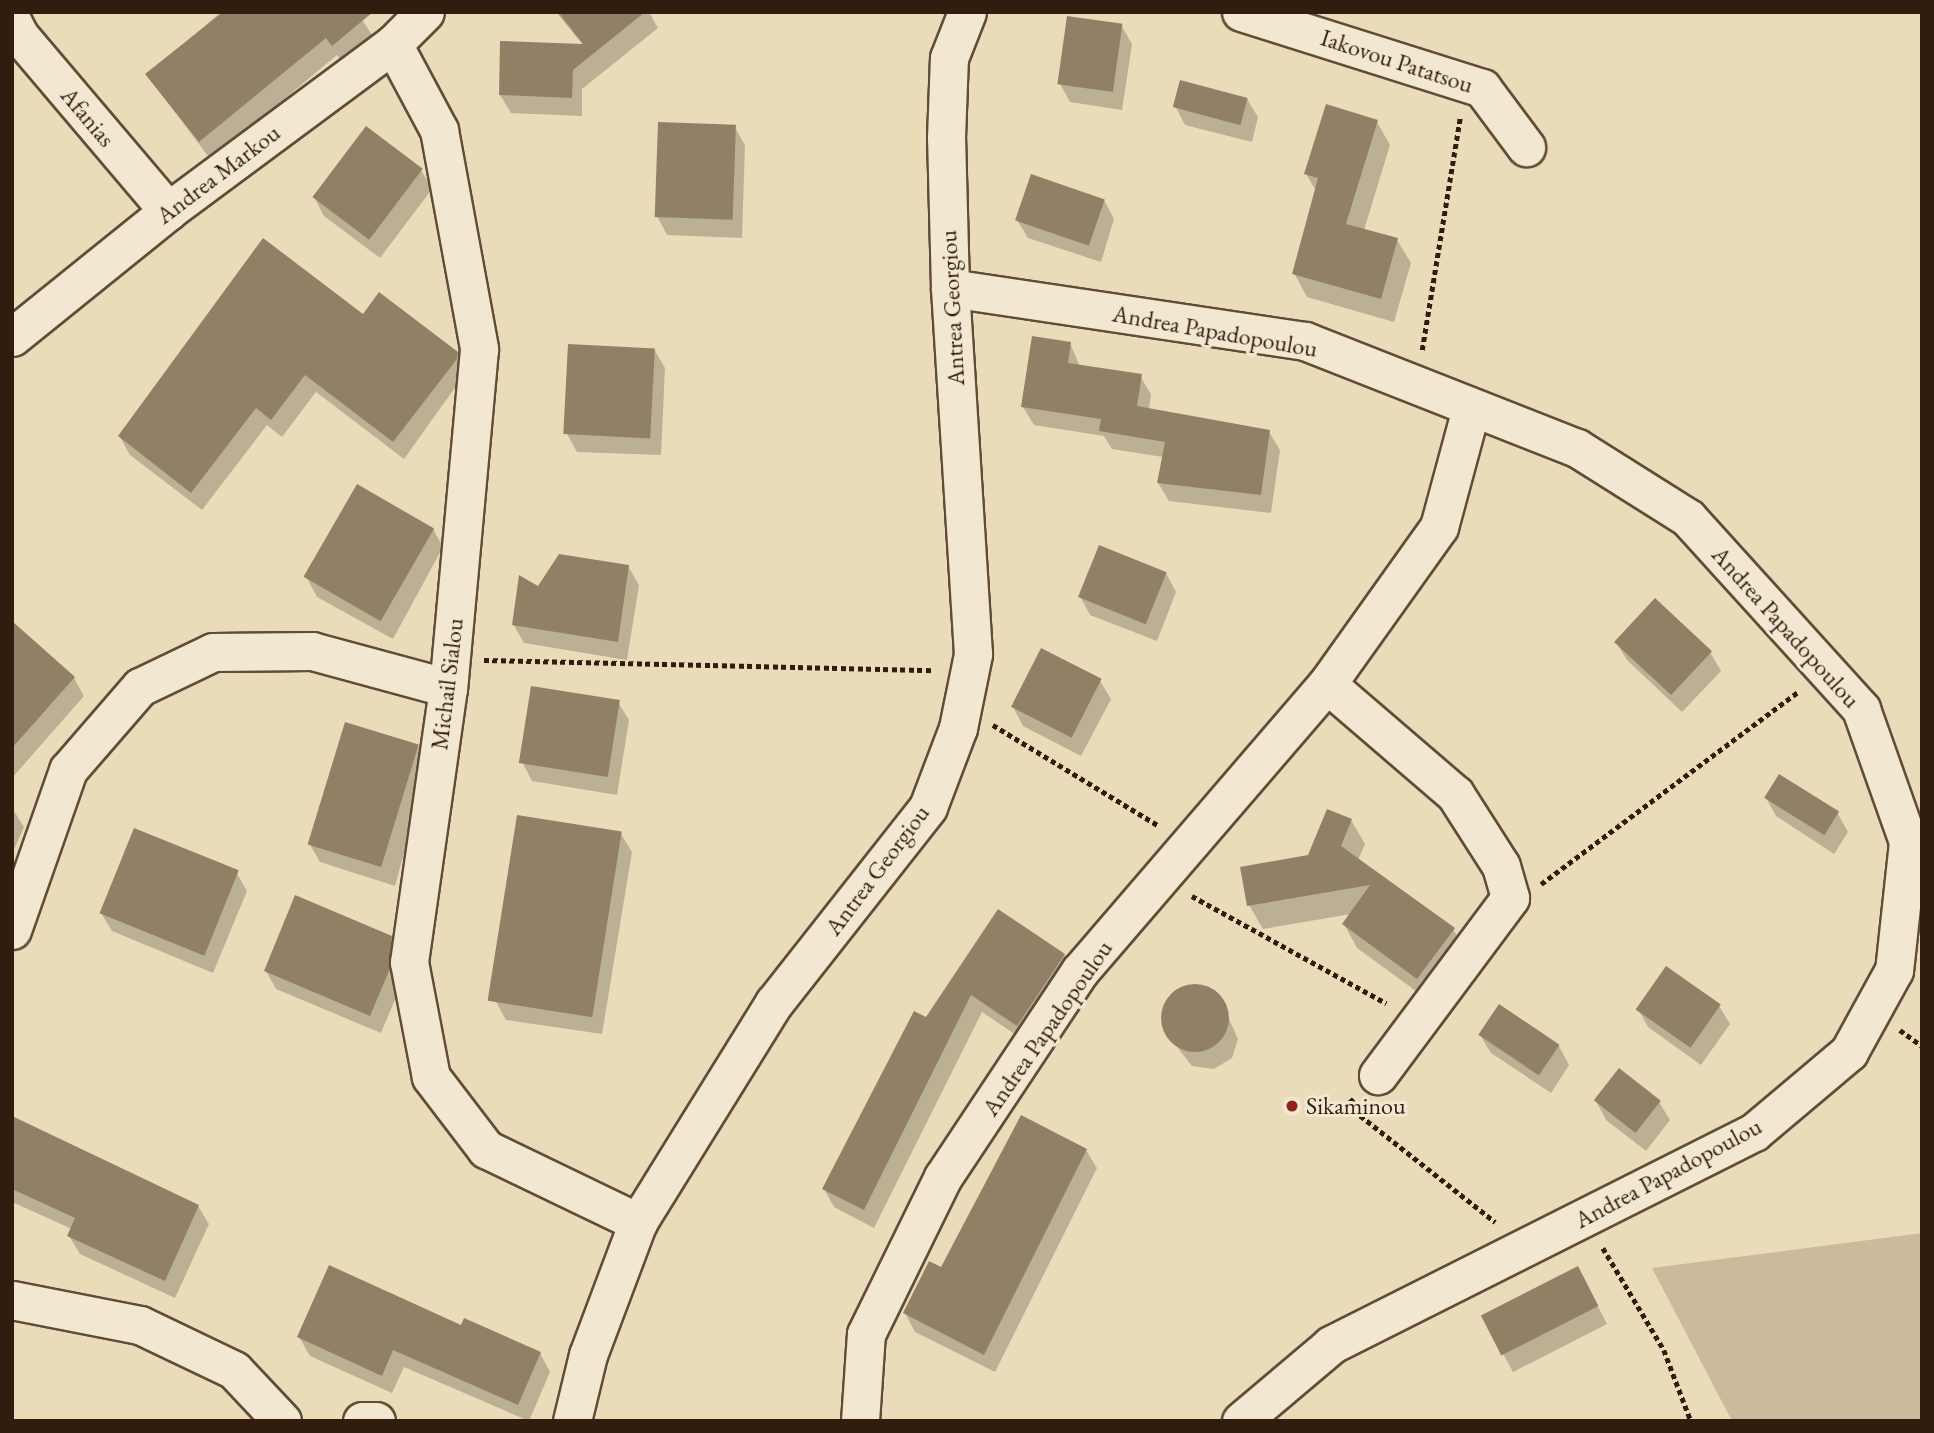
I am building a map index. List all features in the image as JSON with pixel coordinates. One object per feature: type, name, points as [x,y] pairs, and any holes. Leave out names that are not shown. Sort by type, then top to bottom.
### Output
[{"type":"street","name":"Andrea Markou","points":[[12,337],[168,211],[393,44],[425,12]]},
{"type":"street","name":"Antrea Georgiou","points":[[572,1421],[589,1354],[638,1222],[774,1003],[928,807],[963,707],[973,653],[950,288],[949,58],[967,12]]},
{"type":"street","name":"Iakovou Patatsou","points":[[1241,12],[1482,88],[1526,147]]},
{"type":"street","name":"Afanias","points":[[12,21],[19,35],[168,211]]},
{"type":"street","name":"Michail Sialou","points":[[393,44],[439,130],[479,349],[449,674],[409,962],[431,1077],[486,1149],[638,1222]]},
{"type":"street","name":"Andrea Papadopoulou","points":[[950,288],[1305,341],[1577,448],[1688,518],[1861,709],[1908,842],[1894,970],[1849,1052],[1754,1132],[1331,1345],[1241,1421]]},
{"type":"street","name":"Andrea Papadopoulou","points":[[860,1421],[866,1334],[943,1177],[1080,971],[1327,684],[1439,527],[1471,408]]},
{"type":"street","points":[[12,930],[68,770],[140,687],[213,652],[312,651],[449,674]]},
{"type":"street","points":[[1327,684],[1455,794],[1501,866],[1510,898],[1378,1074]]},
{"type":"street","points":[[12,1300],[139,1325],[234,1370],[282,1421]]},
{"type":"street","points":[[362,1421],[376,1421]]},
{"type":"path","points":[[1416,386],[1465,82]]},
{"type":"path","points":[[449,674],[970,670]]},
{"type":"path","points":[[1510,898],[1533,890],[1826,670]]},
{"type":"path","points":[[963,707],[1190,844]]},
{"type":"path","points":[[1160,878],[1417,1020]]},
{"type":"path","points":[[1378,1074],[1347,1105],[1526,1247]]},
{"type":"path","points":[[1585,1217],[1664,1350],[1691,1421]]},
{"type":"shaded area","points":[[1922,1233],[1922,1421],[1732,1421],[1652,1268]]},
{"type":"building","points":[[223,12],[373,12],[332,46],[326,38],[199,142],[145,74]]},
{"type":"building","points":[[558,12],[645,12],[573,70],[572,98],[499,95],[500,41],[583,44]]},
{"type":"building","points":[[1067,16],[1122,24],[1113,92],[1057,84]]},
{"type":"building","points":[[1180,80],[1248,98],[1240,125],[1173,107]]},
{"type":"building","points":[[1326,104],[1378,120],[1346,224],[1398,238],[1381,299],[1292,274],[1318,178],[1304,174]]},
{"type":"building","points":[[658,122],[736,125],[733,220],[655,217]]},
{"type":"building","points":[[366,126],[423,169],[369,240],[312,197]]},
{"type":"building","points":[[1031,174],[1105,199],[1089,246],[1015,220]]},
{"type":"building","points":[[263,238],[363,314],[379,292],[458,352],[457,359],[393,442],[305,375],[271,420],[256,408],[191,493],[118,436]]},
{"type":"building","points":[[1032,336],[1071,342],[1068,363],[1142,374],[1137,406],[1270,430],[1261,495],[1157,483],[1165,442],[1099,431],[1101,419],[1021,407]]},
{"type":"building","points":[[568,344],[655,349],[650,438],[563,434]]},
{"type":"building","points":[[357,484],[434,528],[381,621],[304,577]]},
{"type":"building","points":[[1099,545],[1167,572],[1146,624],[1078,597]]},
{"type":"building","points":[[559,554],[629,565],[618,642],[512,625],[519,575],[538,586]]},
{"type":"building","points":[[1655,598],[1712,651],[1671,695],[1614,642]]},
{"type":"building","points":[[12,621],[75,677],[12,748]]},
{"type":"building","points":[[1041,648],[1102,679],[1072,738],[1011,707]]},
{"type":"building","points":[[531,686],[620,700],[608,777],[519,763]]},
{"type":"building","points":[[345,722],[419,745],[381,867],[308,844]]},
{"type":"building","points":[[1779,774],[1839,812],[1824,835],[1764,798]]},
{"type":"building","points":[[1327,809],[1352,819],[1341,846],[1455,928],[1417,979],[1342,924],[1370,885],[1247,906],[1240,867],[1308,855]]},
{"type":"building","points":[[517,815],[622,832],[592,1017],[488,1001]]},
{"type":"building","points":[[134,828],[239,870],[204,956],[100,913]]},
{"type":"building","points":[[295,895],[392,936],[389,971],[370,1016],[264,971]]},
{"type":"building","points":[[998,909],[1065,954],[1017,1026],[971,995],[864,1210],[822,1189],[914,1011],[926,1017]]},
{"type":"building","points":[[1666,966],[1721,1004],[1690,1048],[1636,1009]]},
{"type":"building","points":[[1195,984],[1208,987],[1219,994],[1226,1005],[1229,1018],[1226,1031],[1219,1042],[1208,1049],[1195,1052],[1182,1049],[1171,1042],[1164,1031],[1161,1018],[1164,1005],[1171,994],[1182,987]]},
{"type":"building","points":[[1499,1004],[1560,1045],[1539,1075],[1478,1035]]},
{"type":"building","points":[[1619,1068],[1661,1101],[1636,1133],[1594,1100]]},
{"type":"building","points":[[1021,1115],[1087,1149],[984,1355],[903,1313],[929,1261],[941,1267]]},
{"type":"building","points":[[12,1116],[199,1205],[165,1281],[67,1236],[75,1218],[12,1189]]},
{"type":"building","points":[[329,1265],[461,1325],[464,1318],[541,1352],[518,1405],[393,1350],[382,1376],[297,1337]]},
{"type":"building","points":[[1578,1266],[1598,1306],[1501,1356],[1481,1315]]},
{"type":"place","name":"Sikaminou","points":[[1292,1106]]}]
